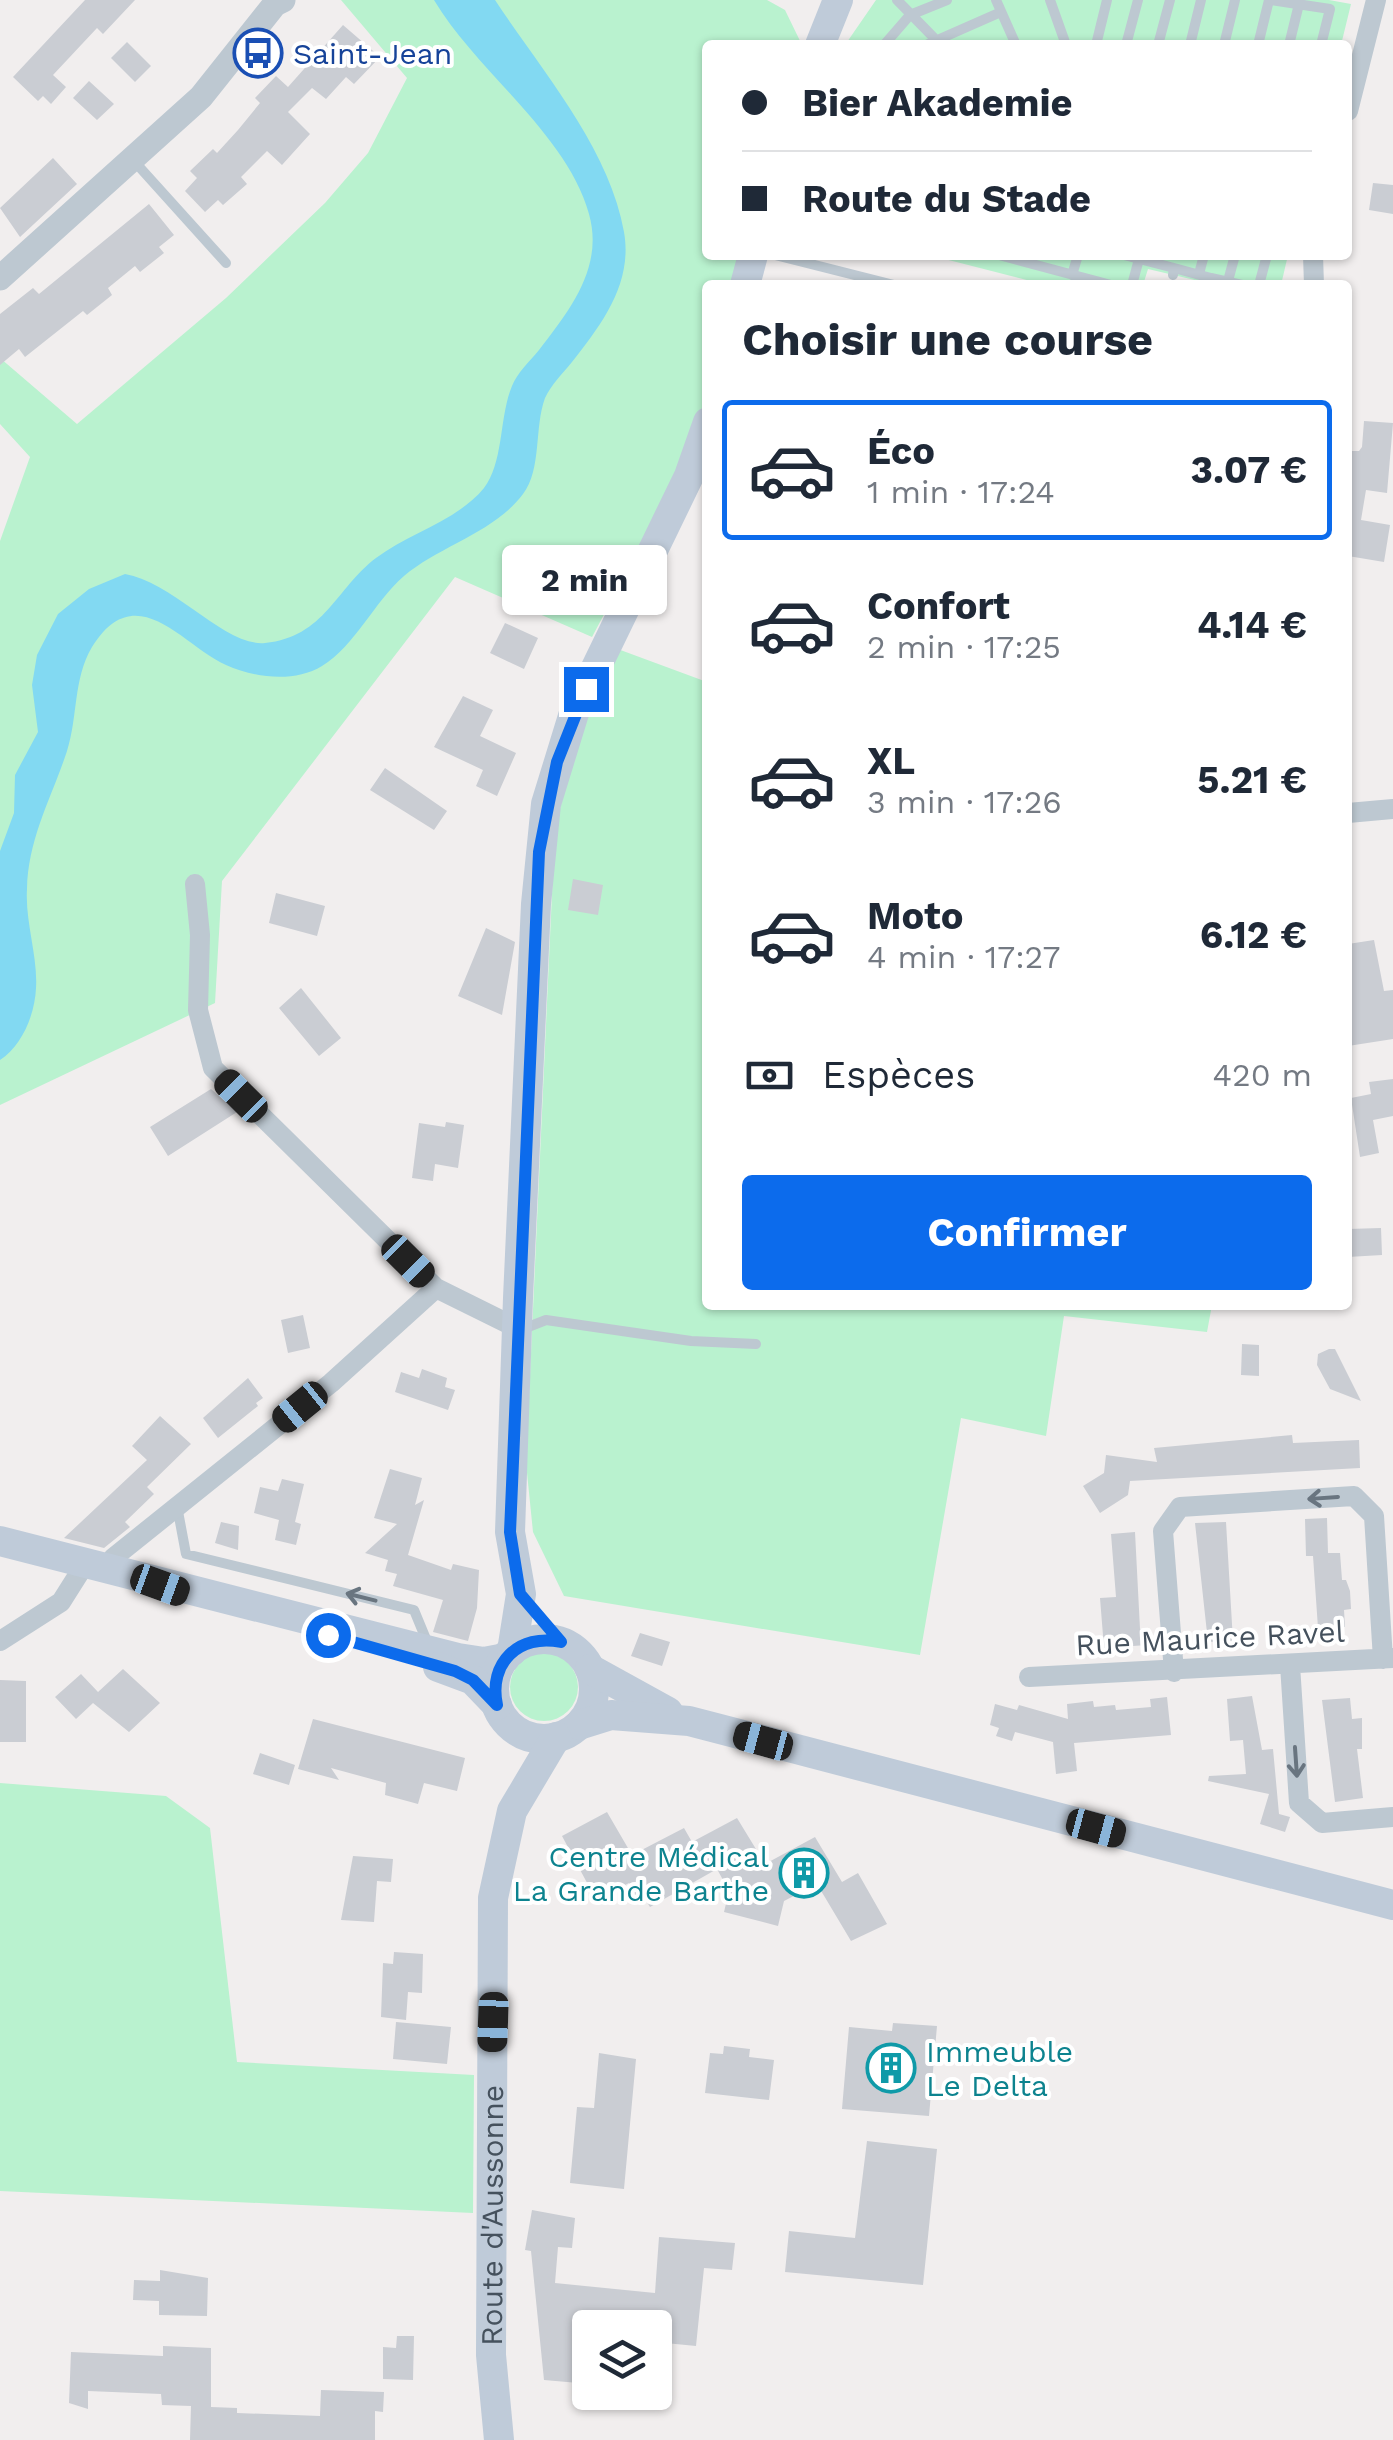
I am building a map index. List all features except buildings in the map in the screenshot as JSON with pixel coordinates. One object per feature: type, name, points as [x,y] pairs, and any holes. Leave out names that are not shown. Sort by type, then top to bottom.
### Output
[{"type":"main road","points":[[827,40],[838,0]]},
{"type":"main road","points":[[502,1714],[495,1680],[508,1655],[520,1594],[510,1532],[536,904],[546,804],[574,714],[689,476],[702,439]]},
{"type":"main road","points":[[0,1541],[484,1662],[508,1655],[535,1640],[561,1642],[573,1648],[590,1669],[633,1696],[689,1722]]},
{"type":"main road","points":[[139,1577],[455,1671],[473,1680],[524,1735],[567,1731],[611,1715],[689,1722],[1393,1905]]},
{"type":"main road","points":[[520,1594],[561,1642]]},
{"type":"main road","points":[[567,1731],[592,1704],[590,1669]]},
{"type":"main road","name":"Route d'Aussonne","points":[[499,2440],[491,2337],[494,1898],[512,1811],[512,1742],[502,1714]]},
{"type":"main road","name":"Route d'Aussonne","points":[[512,1811],[567,1731]]},
{"type":"street","points":[[1352,95],[1376,0]]},
{"type":"street","points":[[0,278],[134,161],[204,93],[278,1]]},
{"type":"street","points":[[1352,813],[1393,808]]},
{"type":"street","points":[[195,884],[200,935],[198,1010],[213,1068],[436,1288],[518,1328]]},
{"type":"street","points":[[0,1641],[62,1602],[96,1566],[113,1558],[331,1383],[436,1288]]},
{"type":"street","points":[[1174,1672],[1162,1530],[1180,1507],[1354,1496],[1374,1516],[1388,1659]]},
{"type":"street","name":"Rue Maurice Ravel","points":[[1029,1677],[1388,1659]]},
{"type":"street","points":[[1290,1665],[1298,1803],[1322,1822],[1393,1817]]},
{"type":"lane","points":[[897,0],[931,40]]},
{"type":"lane","points":[[888,40],[910,15],[947,0]]},
{"type":"lane","points":[[1050,0],[1064,40]]},
{"type":"lane","points":[[1097,40],[1107,0]]},
{"type":"lane","points":[[1127,40],[1138,0]]},
{"type":"lane","points":[[1159,40],[1170,0]]},
{"type":"lane","points":[[1191,40],[1201,0]]},
{"type":"lane","points":[[1225,40],[1234,0]]},
{"type":"lane","points":[[1259,40],[1270,0],[1330,9],[1322,40]]},
{"type":"lane","points":[[1290,40],[1299,4]]},
{"type":"lane","points":[[939,40],[999,6],[1012,40]]},
{"type":"lane","points":[[134,161],[226,263]]},
{"type":"lane","points":[[795,260],[874,280]]},
{"type":"lane","points":[[1017,260],[1092,280]]},
{"type":"lane","points":[[1072,275],[1076,260]]},
{"type":"lane","points":[[1142,260],[1208,280]]},
{"type":"lane","points":[[1173,270],[1174,260]]},
{"type":"lane","points":[[1198,274],[1202,260]]},
{"type":"lane","points":[[518,1328],[529,1331],[546,1320],[691,1341],[756,1344]]},
{"type":"lane","points":[[178,1506],[186,1554],[414,1610],[431,1650]]},
{"type":"green space","points":[[341,0],[767,0],[785,10],[800,40],[702,40],[702,260],[742,260],[736,280],[702,280],[699,420],[649,530],[592,637],[455,577],[222,881],[215,1003],[0,1105],[0,541],[30,457],[0,424],[0,358],[77,424],[226,298],[325,203],[368,153],[407,78]]},
{"type":"green space","points":[[876,0],[1329,0],[1351,4],[1342,40],[848,40]]},
{"type":"green space","points":[[948,260],[1287,260],[1282,280],[1195,280],[1148,269],[1145,280],[1026,280]]},
{"type":"green space","points":[[615,648],[702,680],[702,1310],[1211,1310],[1207,1332],[1064,1316],[1046,1436],[961,1418],[920,1655],[564,1596],[533,1532],[526,1463],[555,828],[576,747]]},
{"type":"green space","points":[[544,1653],[557,1655],[568,1663],[576,1674],[576,1700],[568,1711],[557,1719],[544,1721],[531,1719],[520,1711],[512,1700],[510,1687],[512,1674],[520,1663],[531,1655]]},
{"type":"green space","points":[[0,1783],[166,1796],[210,1828],[237,2062],[474,2075],[473,2213],[0,2191]]},
{"type":"water","points":[[434,0],[495,0],[589,140],[616,200],[624,232],[624,268],[613,302],[545,398],[533,473],[523,494],[498,519],[404,576],[345,647],[322,666],[287,677],[249,673],[209,656],[176,632],[142,616],[125,617],[109,627],[92,647],[82,672],[67,751],[36,835],[28,870],[27,901],[36,976],[33,1008],[21,1038],[0,1060],[0,851],[14,813],[15,775],[38,732],[32,685],[37,655],[58,614],[89,589],[125,574],[162,589],[250,642],[285,639],[302,631],[328,610],[376,558],[447,518],[484,488],[495,465],[514,381],[562,319],[588,270],[592,233],[578,185],[542,130],[473,53]]},
{"type":"place","name":"Saint-Jean","points":[[258,53]]},
{"type":"place","name":"Centre Médical La Grande Barthe","points":[[804,1873]]},
{"type":"place","name":"Immeuble Le Delta","points":[[891,2068]]},
{"type":"route","points":[[328,1635],[455,1671],[473,1680],[497,1705],[495,1680],[508,1654],[535,1640],[561,1642],[520,1594],[510,1532],[539,852],[557,762],[586,689]]}]
